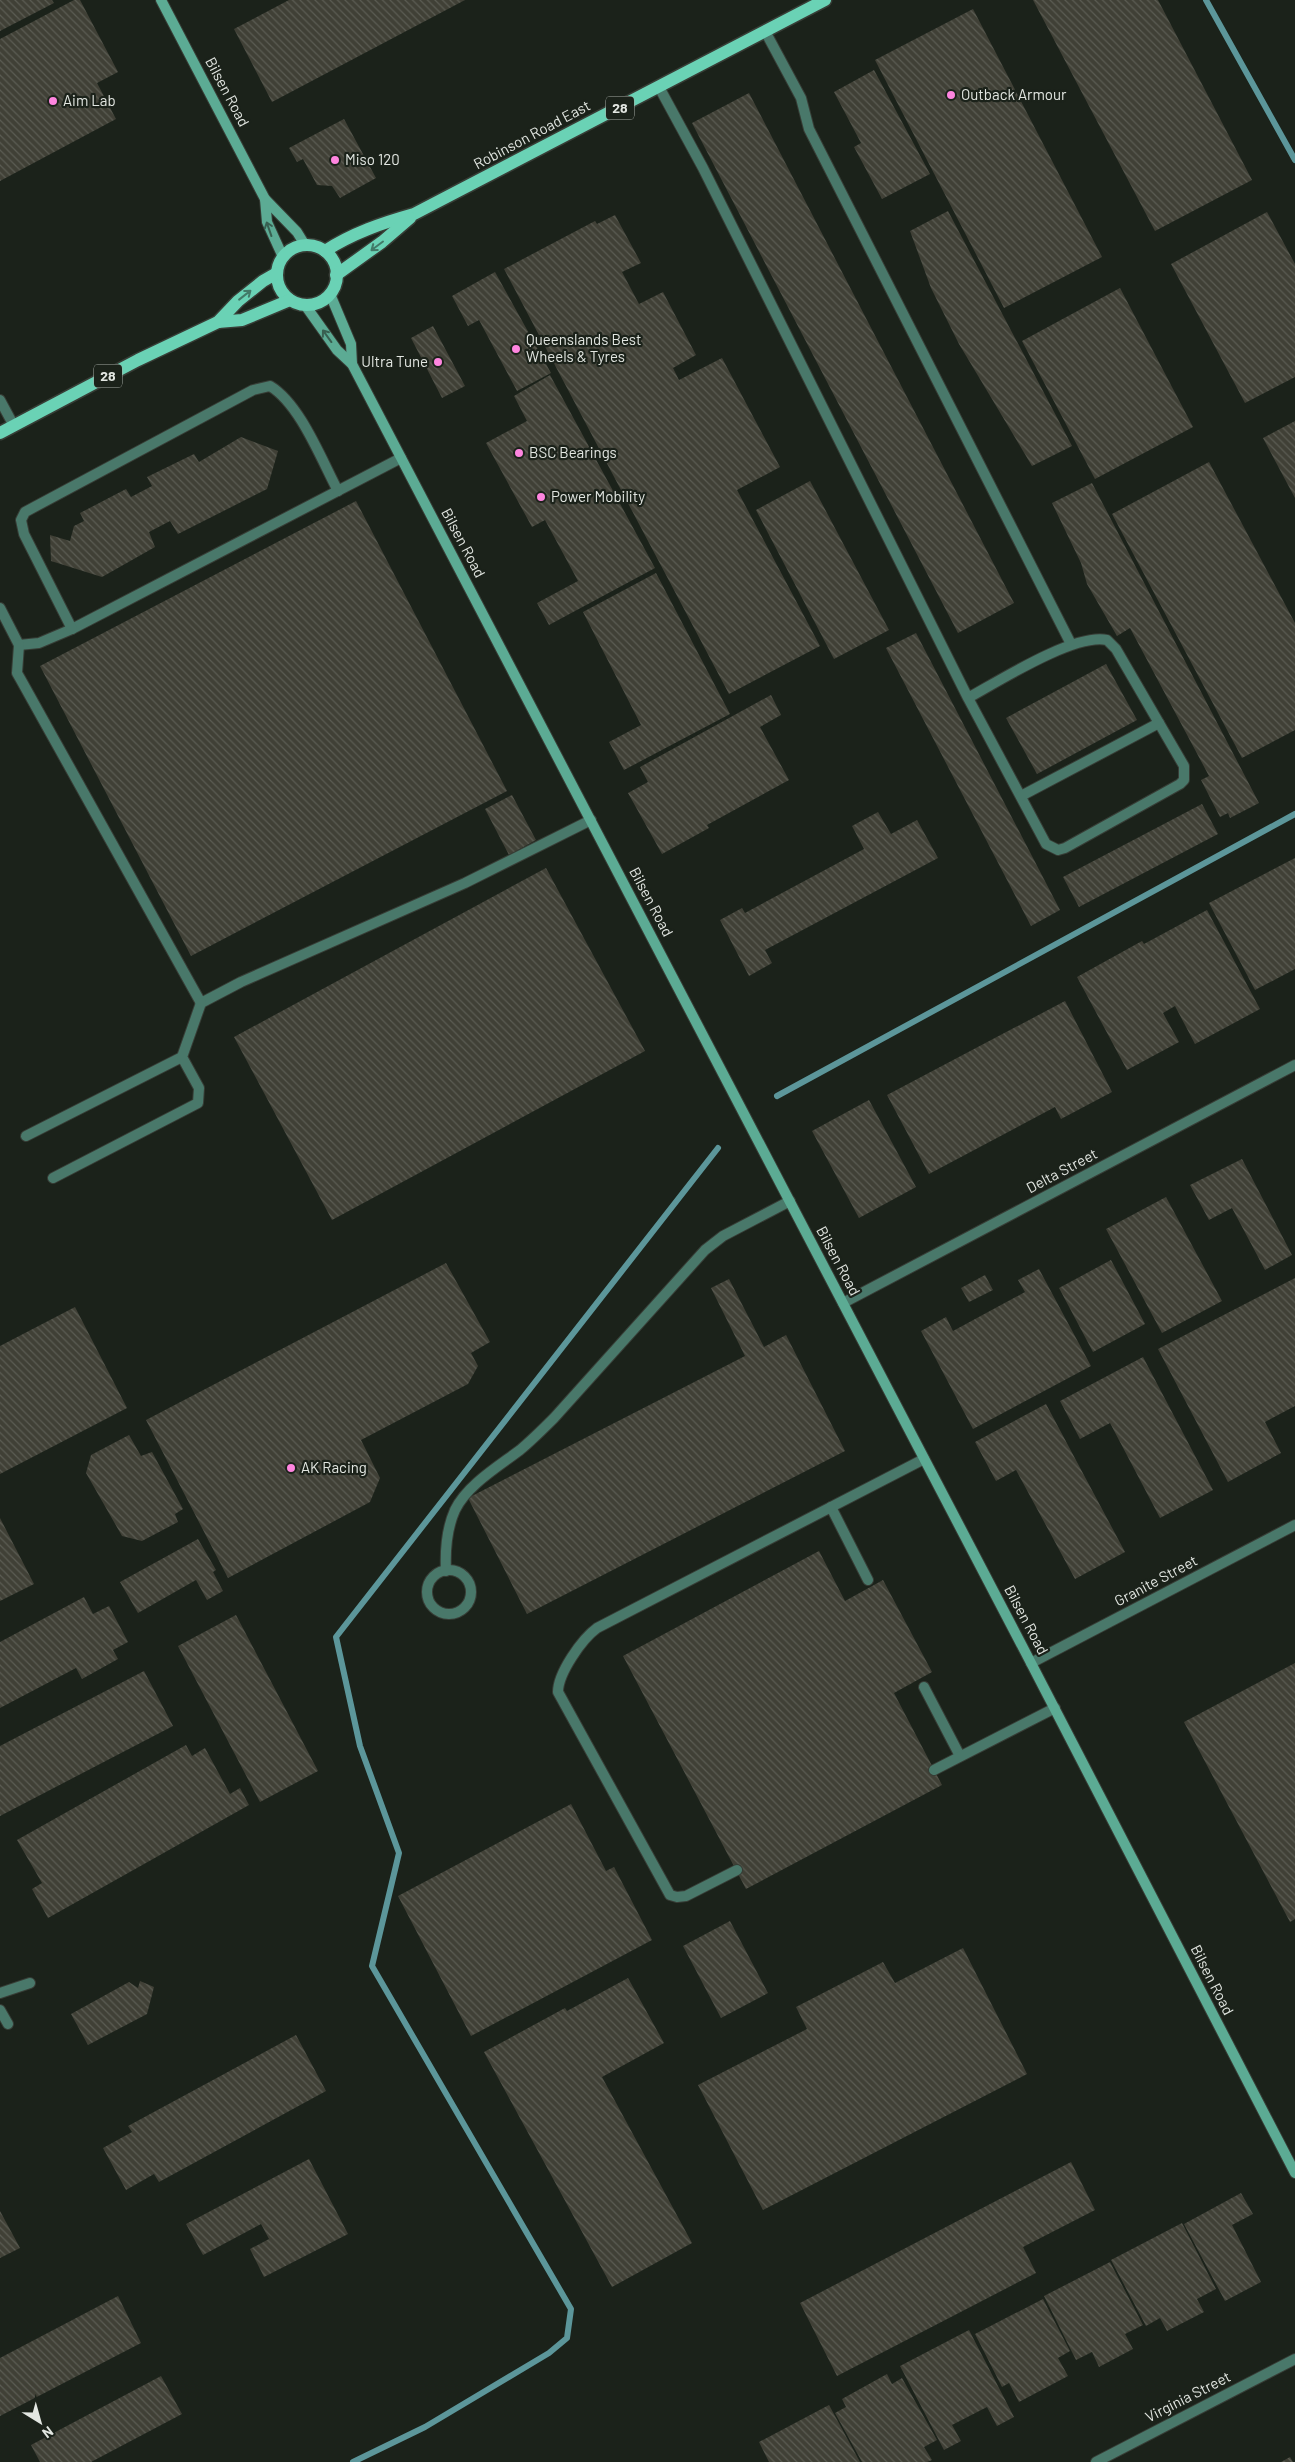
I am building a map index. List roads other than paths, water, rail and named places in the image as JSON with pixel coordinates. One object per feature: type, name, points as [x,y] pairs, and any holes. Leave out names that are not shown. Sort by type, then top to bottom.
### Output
[{"type":"main road","name":"Robinson Road East","points":[[325,252],[344,239],[374,226],[414,214],[825,0]]},
{"type":"main road","name":"Robinson Road East","points":[[336,275],[382,242],[414,214]]},
{"type":"main road","points":[[305,245],[325,252],[331,258],[336,275],[335,285],[330,294],[314,304],[305,305],[290,300],[280,288],[277,274],[283,257],[296,247],[305,245]]},
{"type":"main road","name":"28","points":[[218,322],[238,301],[263,281],[277,274]]},
{"type":"main road","name":"28","points":[[0,433],[138,360],[218,322],[242,320],[290,300]]},
{"type":"street","name":"Bilsen Road","points":[[161,0],[265,199],[297,232],[305,245]]},
{"type":"street","points":[[765,31],[801,98],[809,129],[1071,644]]},
{"type":"street","points":[[659,87],[703,168],[968,698],[1046,844],[1058,850],[1065,848],[1184,780],[1184,766],[1111,642],[1102,639],[1092,639],[1071,644],[968,698]]},
{"type":"street","name":"Bilsen Road","points":[[265,199],[267,222],[283,257]]},
{"type":"street","name":"Bilsen Road","points":[[330,294],[351,344],[352,364]]},
{"type":"street","name":"Bilsen Road","points":[[305,305],[337,350],[352,364],[843,1302],[1295,2173]]},
{"type":"street","points":[[72,629],[24,534],[21,520],[26,512],[253,390],[270,386],[283,394],[300,420],[338,490]]},
{"type":"street","points":[[0,400],[14,426]]},
{"type":"street","points":[[19,645],[39,643],[72,629],[401,458]]},
{"type":"street","points":[[0,608],[19,645],[17,673],[201,1003]]},
{"type":"street","points":[[1021,796],[1159,723]]},
{"type":"street","points":[[26,1136],[182,1057],[201,1003],[241,982],[465,883],[591,820]]},
{"type":"street","points":[[53,1178],[198,1103],[199,1088],[182,1057]]},
{"type":"street","name":"Delta Street","points":[[843,1302],[1295,1065]]},
{"type":"street","points":[[446,1571],[444,1549],[448,1533],[456,1509],[469,1492],[537,1435],[554,1418],[704,1250],[723,1236],[790,1201]]},
{"type":"street","points":[[737,1870],[686,1896],[677,1897],[670,1895],[558,1692],[558,1683],[590,1633],[597,1628],[924,1459]]},
{"type":"street","points":[[831,1507],[868,1580]]},
{"type":"street","name":"Granite Street","points":[[1031,1663],[1295,1525]]},
{"type":"street","points":[[446,1571],[453,1571],[464,1576],[468,1581],[471,1593],[467,1605],[452,1614],[439,1612],[430,1604],[428,1598],[431,1580],[446,1571]]},
{"type":"street","points":[[924,1687],[960,1756]]},
{"type":"street","points":[[934,1770],[1054,1708]]},
{"type":"street","points":[[0,1993],[30,1983]]},
{"type":"street","points":[[0,2010],[8,2024]]},
{"type":"street","name":"Virginia Street","points":[[1096,2462],[1295,2359]]},
{"type":"waterway","points":[[1206,0],[1295,160]]},
{"type":"waterway","points":[[777,1096],[1295,814]]},
{"type":"waterway","points":[[353,2462],[425,2427],[549,2353],[567,2338],[571,2309],[372,1966],[399,1853],[360,1746],[336,1637],[718,1148]]},
{"type":"place","name":"Outback Armour","points":[[951,95]]},
{"type":"place","name":"Aim Lab","points":[[53,101]]},
{"type":"place","name":"Miso 120","points":[[335,160]]},
{"type":"place","name":"Queenslands Best Wheels & Tyres","points":[[516,349]]},
{"type":"place","name":"Ultra Tune","points":[[438,362]]},
{"type":"place","name":"BSC Bearings","points":[[519,453]]},
{"type":"place","name":"Power Mobility","points":[[541,497]]},
{"type":"place","name":"AK Racing","points":[[291,1468]]}]
